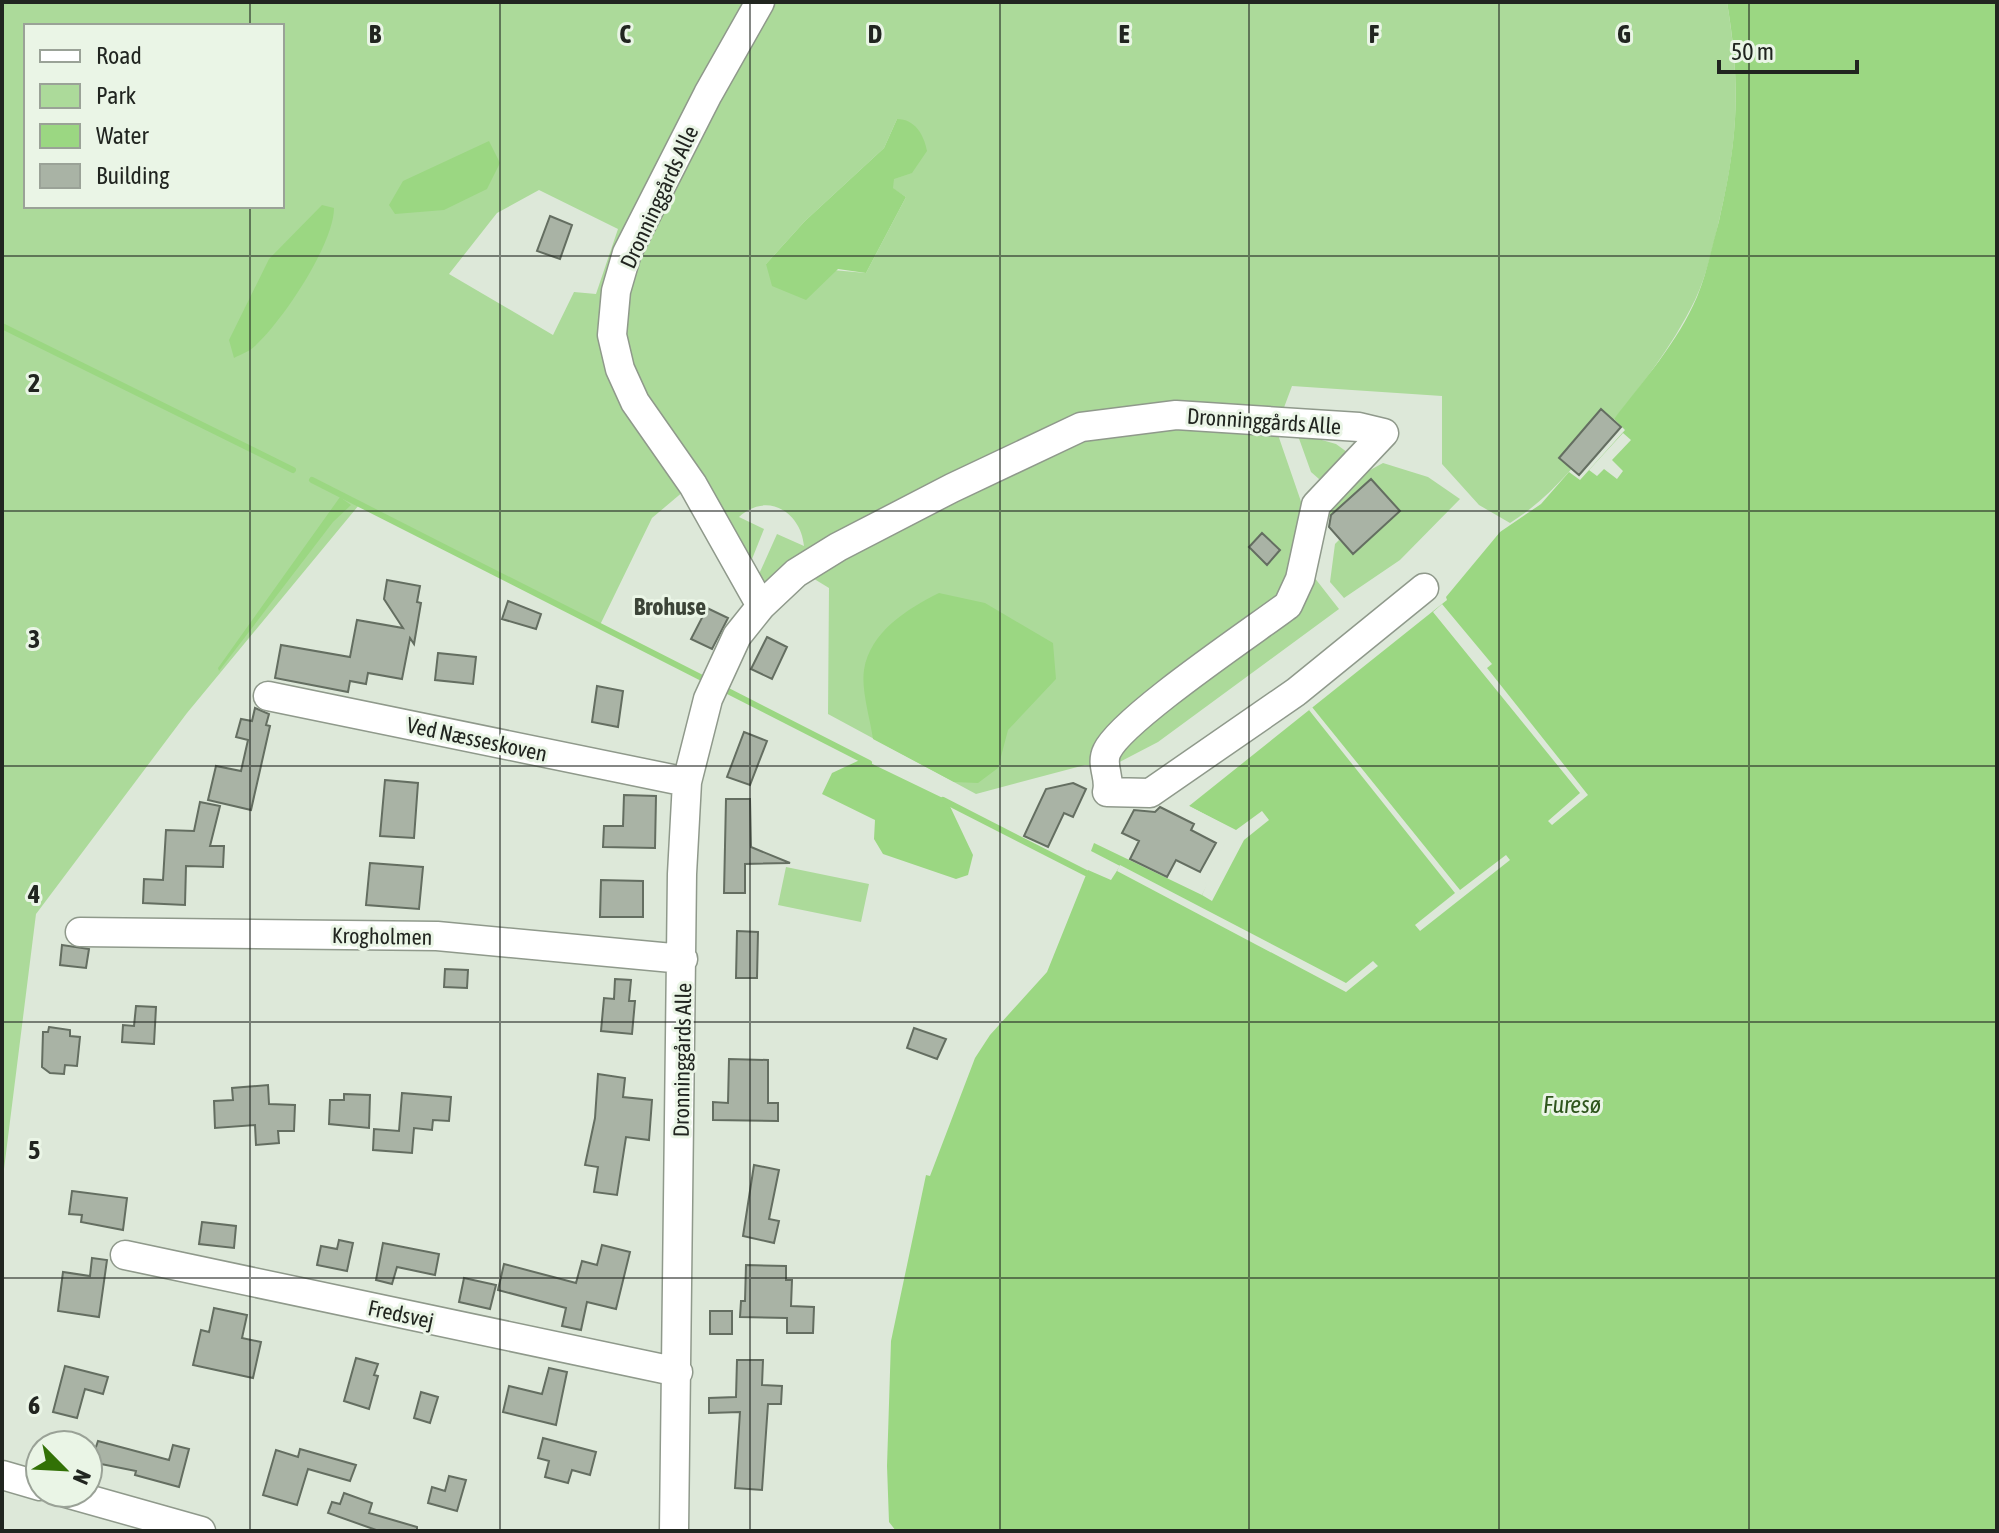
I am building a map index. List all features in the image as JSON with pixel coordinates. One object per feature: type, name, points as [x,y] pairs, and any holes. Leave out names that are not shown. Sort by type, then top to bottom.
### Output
[{"type":"street","name":"Dronninggårds Alle","points":[[760,2],[708,94],[627,253],[616,291],[612,335],[620,369],[635,402],[693,485],[761,606]]},
{"type":"street","name":"Dronninggårds Alle","points":[[674,1531],[687,782],[708,699],[737,636],[761,606],[796,573],[838,547],[1081,427],[1176,415],[1359,427],[1384,433],[1316,505],[1300,579],[1288,605],[1114,740],[1103,762],[1109,781],[1107,792],[1150,793],[1296,692],[1424,588]]},
{"type":"street","name":"Ved Næsseskoven","points":[[268,696],[687,782]]},
{"type":"street","name":"Krogholmen","points":[[80,932],[437,936],[683,959]]},
{"type":"street","name":"Fredsvej","points":[[125,1255],[678,1372]]},
{"type":"street","points":[[2,1475],[24,1481]]},
{"type":"street","points":[[104,1504],[201,1531]]},
{"type":"green space","points":[[2,2],[1727,2],[1736,88],[1725,195],[1695,300],[1665,352],[1630,400],[1561,481],[1510,523],[1479,505],[1442,464],[1442,396],[1292,386],[1276,429],[1306,516],[1296,554],[1339,609],[1158,742],[1110,767],[1085,765],[976,794],[828,714],[829,588],[793,566],[765,595],[755,583],[777,534],[804,546],[797,523],[781,509],[771,506],[750,509],[739,517],[764,529],[748,569],[697,480],[652,518],[599,627],[359,505],[187,713],[36,914],[2,1185]],"holes":[[[897,119],[892,188],[906,197],[866,273],[766,264],[805,221],[884,148]],[[539,190],[618,229],[596,294],[574,292],[553,335],[449,274],[497,213]]]},
{"type":"green space","points":[[1297,433],[1336,444],[1347,452],[1332,476],[1319,479],[1311,472]]},
{"type":"green space","points":[[1383,463],[1428,477],[1460,499],[1400,560],[1344,598],[1330,582],[1335,544],[1339,540],[1354,554],[1400,511],[1371,479],[1324,522],[1318,513],[1363,474]]},
{"type":"green space","points":[[786,867],[869,884],[861,922],[778,905]]},
{"type":"water","name":"Furesø","points":[[1727,2],[1997,2],[1997,1531],[896,1531],[889,1522],[887,1466],[891,1341],[926,1175],[930,1176],[975,1058],[990,1035],[1047,972],[1088,870],[1111,880],[1120,866],[1091,851],[1094,843],[1202,895],[1236,831],[1189,806],[1447,600],[1446,597],[1500,532],[1541,504],[1569,472],[1580,480],[1625,430],[1614,419],[1659,361],[1689,314],[1704,279],[1719,221],[1734,137],[1736,86]]},
{"type":"water","points":[[897,119],[909,122],[918,129],[927,151],[912,173],[894,179],[893,188],[906,197],[866,273],[838,269],[806,300],[772,286],[766,264],[805,221],[884,148]]},
{"type":"water","points":[[489,141],[500,163],[487,189],[444,210],[395,214],[389,205],[403,181]]},
{"type":"water","points":[[322,205],[334,208],[332,223],[305,281],[267,333],[251,349],[234,358],[229,340],[269,259]]},
{"type":"water","points":[[340,497],[351,505],[333,522],[219,671],[218,668]]},
{"type":"water","points":[[939,593],[985,603],[1053,643],[1056,679],[1008,730],[998,768],[978,783],[954,782],[873,739],[864,686],[868,656],[892,623]]},
{"type":"water","points":[[862,759],[947,800],[973,855],[968,875],[956,879],[883,854],[874,839],[875,820],[822,794],[832,773]]},
{"type":"pier","points":[[1623,433],[1631,440],[1612,460],[1623,471],[1617,479],[1604,469],[1597,476],[1589,470]]},
{"type":"pier","points":[[1442,604],[1492,664],[1487,668],[1588,795],[1552,825],[1548,821],[1580,793],[1433,612]]},
{"type":"pier","points":[[1312,707],[1460,890],[1506,855],[1510,860],[1420,931],[1415,925],[1455,893],[1309,710]]},
{"type":"pier","points":[[1189,806],[1236,830],[1262,811],[1269,820],[1244,840],[1212,901],[1202,895],[1207,884],[1204,882],[1231,832],[1186,809]]},
{"type":"pier","points":[[1120,865],[1346,983],[1373,961],[1378,966],[1346,992],[1117,871]]},
{"type":"building","points":[[550,216],[572,225],[560,259],[537,251]]},
{"type":"building","points":[[1601,409],[1621,427],[1579,475],[1559,458]]},
{"type":"building","points":[[1371,479],[1400,511],[1353,554],[1329,527],[1331,515]]},
{"type":"building","points":[[1262,533],[1280,550],[1267,565],[1249,547]]},
{"type":"building","points":[[387,580],[420,586],[417,602],[421,603],[414,644],[410,638],[402,679],[368,673],[366,684],[350,681],[348,692],[275,678],[281,645],[350,657],[357,620],[403,628],[384,599]]},
{"type":"building","points":[[508,601],[541,614],[536,629],[502,619]]},
{"type":"building","points":[[707,608],[728,618],[712,649],[691,639]]},
{"type":"building","points":[[767,637],[787,647],[772,679],[751,669]]},
{"type":"building","points":[[438,653],[476,657],[473,684],[435,680]]},
{"type":"building","points":[[597,686],[623,691],[618,727],[592,722]]},
{"type":"building","points":[[255,708],[269,714],[266,725],[270,726],[251,810],[208,800],[216,766],[241,771],[248,740],[236,737],[241,719],[252,721]]},
{"type":"building","points":[[744,732],[767,741],[750,785],[727,777]]},
{"type":"building","points":[[385,780],[418,783],[414,838],[380,836]]},
{"type":"building","points":[[1073,783],[1086,789],[1073,817],[1064,813],[1048,847],[1024,836],[1046,789]]},
{"type":"building","points":[[624,795],[656,796],[655,848],[603,847],[604,826],[623,826]]},
{"type":"building","points":[[726,799],[750,799],[751,847],[790,863],[745,864],[745,893],[724,893]]},
{"type":"building","points":[[200,802],[220,806],[210,846],[224,846],[223,867],[186,866],[185,905],[143,903],[144,879],[163,880],[166,830],[194,831]]},
{"type":"building","points":[[1160,807],[1194,824],[1191,830],[1216,843],[1200,872],[1176,860],[1167,877],[1130,859],[1139,841],[1122,833],[1134,810],[1155,812]]},
{"type":"building","points":[[370,863],[423,867],[419,909],[366,905]]},
{"type":"building","points":[[601,880],[643,881],[643,917],[600,917]]},
{"type":"building","points":[[737,931],[758,932],[757,978],[736,978]]},
{"type":"building","points":[[62,945],[89,949],[86,968],[60,965]]},
{"type":"building","points":[[445,969],[468,970],[467,988],[444,987]]},
{"type":"building","points":[[615,979],[631,980],[629,1001],[635,1001],[632,1034],[601,1031],[604,998],[614,999]]},
{"type":"building","points":[[136,1006],[156,1007],[154,1044],[122,1042],[123,1025],[134,1026]]},
{"type":"building","points":[[49,1027],[70,1030],[70,1036],[80,1037],[77,1066],[65,1065],[64,1074],[50,1073],[42,1067],[43,1032],[48,1032]]},
{"type":"building","points":[[914,1028],[946,1039],[937,1059],[907,1048]]},
{"type":"building","points":[[729,1059],[768,1060],[768,1103],[778,1103],[778,1121],[713,1120],[713,1102],[728,1103]]},
{"type":"building","points":[[598,1074],[625,1078],[623,1097],[652,1100],[649,1140],[626,1137],[617,1195],[594,1192],[598,1167],[585,1165],[595,1118]]},
{"type":"building","points":[[268,1085],[269,1104],[295,1105],[294,1131],[278,1131],[279,1143],[256,1145],[255,1125],[215,1128],[214,1101],[233,1100],[232,1088]]},
{"type":"building","points":[[402,1093],[451,1097],[449,1121],[433,1120],[432,1130],[414,1128],[412,1153],[373,1150],[374,1129],[399,1131]]},
{"type":"building","points":[[344,1094],[370,1095],[369,1128],[329,1124],[330,1100],[344,1100]]},
{"type":"building","points":[[754,1165],[779,1170],[769,1219],[779,1221],[774,1243],[743,1236]]},
{"type":"building","points":[[72,1191],[127,1198],[123,1230],[81,1222],[82,1215],[69,1214]]},
{"type":"building","points":[[202,1222],[236,1226],[234,1248],[199,1244]]},
{"type":"building","points":[[339,1240],[353,1243],[347,1271],[317,1265],[321,1246],[337,1249]]},
{"type":"building","points":[[383,1243],[439,1254],[435,1275],[397,1267],[392,1284],[376,1280]]},
{"type":"building","points":[[602,1245],[630,1252],[616,1309],[587,1302],[581,1330],[562,1326],[566,1308],[498,1290],[504,1264],[576,1283],[582,1261],[597,1265]]},
{"type":"building","points":[[92,1258],[107,1260],[99,1317],[58,1311],[63,1272],[90,1276]]},
{"type":"building","points":[[746,1265],[786,1266],[786,1280],[792,1280],[791,1306],[814,1307],[813,1333],[787,1333],[787,1318],[740,1317],[741,1301],[745,1301]]},
{"type":"building","points":[[464,1278],[496,1285],[490,1309],[459,1302]]},
{"type":"building","points":[[214,1308],[247,1315],[242,1338],[261,1342],[253,1378],[193,1365],[201,1330],[209,1332]]},
{"type":"building","points":[[710,1311],[732,1311],[732,1334],[710,1334]]},
{"type":"building","points":[[356,1358],[378,1364],[369,1409],[344,1401]]},
{"type":"building","points":[[737,1360],[763,1360],[762,1385],[782,1386],[781,1404],[768,1404],[762,1490],[735,1488],[740,1412],[709,1413],[709,1398],[736,1397]]},
{"type":"building","points":[[65,1366],[108,1377],[103,1394],[85,1389],[77,1418],[53,1412]]},
{"type":"building","points":[[549,1368],[567,1372],[556,1425],[503,1412],[509,1386],[542,1394]]},
{"type":"building","points":[[421,1392],[438,1397],[430,1423],[414,1418]]},
{"type":"building","points":[[543,1438],[596,1452],[590,1475],[572,1470],[568,1483],[545,1477],[549,1461],[538,1458]]},
{"type":"building","points":[[104,1443],[169,1460],[173,1445],[189,1449],[179,1487],[135,1475],[136,1471],[104,1465]]},
{"type":"building","points":[[300,1449],[356,1465],[350,1481],[308,1469],[297,1505],[263,1495],[276,1450],[298,1457]]},
{"type":"building","points":[[449,1476],[466,1480],[457,1511],[428,1503],[432,1487],[445,1491]]},
{"type":"building","points":[[344,1493],[372,1503],[369,1513],[417,1527],[417,1531],[379,1531],[328,1513],[332,1502],[340,1504]]},
{"type":"waterway","points":[[2,326],[293,470]]},
{"type":"waterway","points":[[312,480],[708,681]]},
{"type":"waterway","points":[[722,688],[869,763]]},
{"type":"waterway","points":[[943,800],[1086,873]]},
{"type":"district","name":"Brohuse","points":[[670,607]]}]
